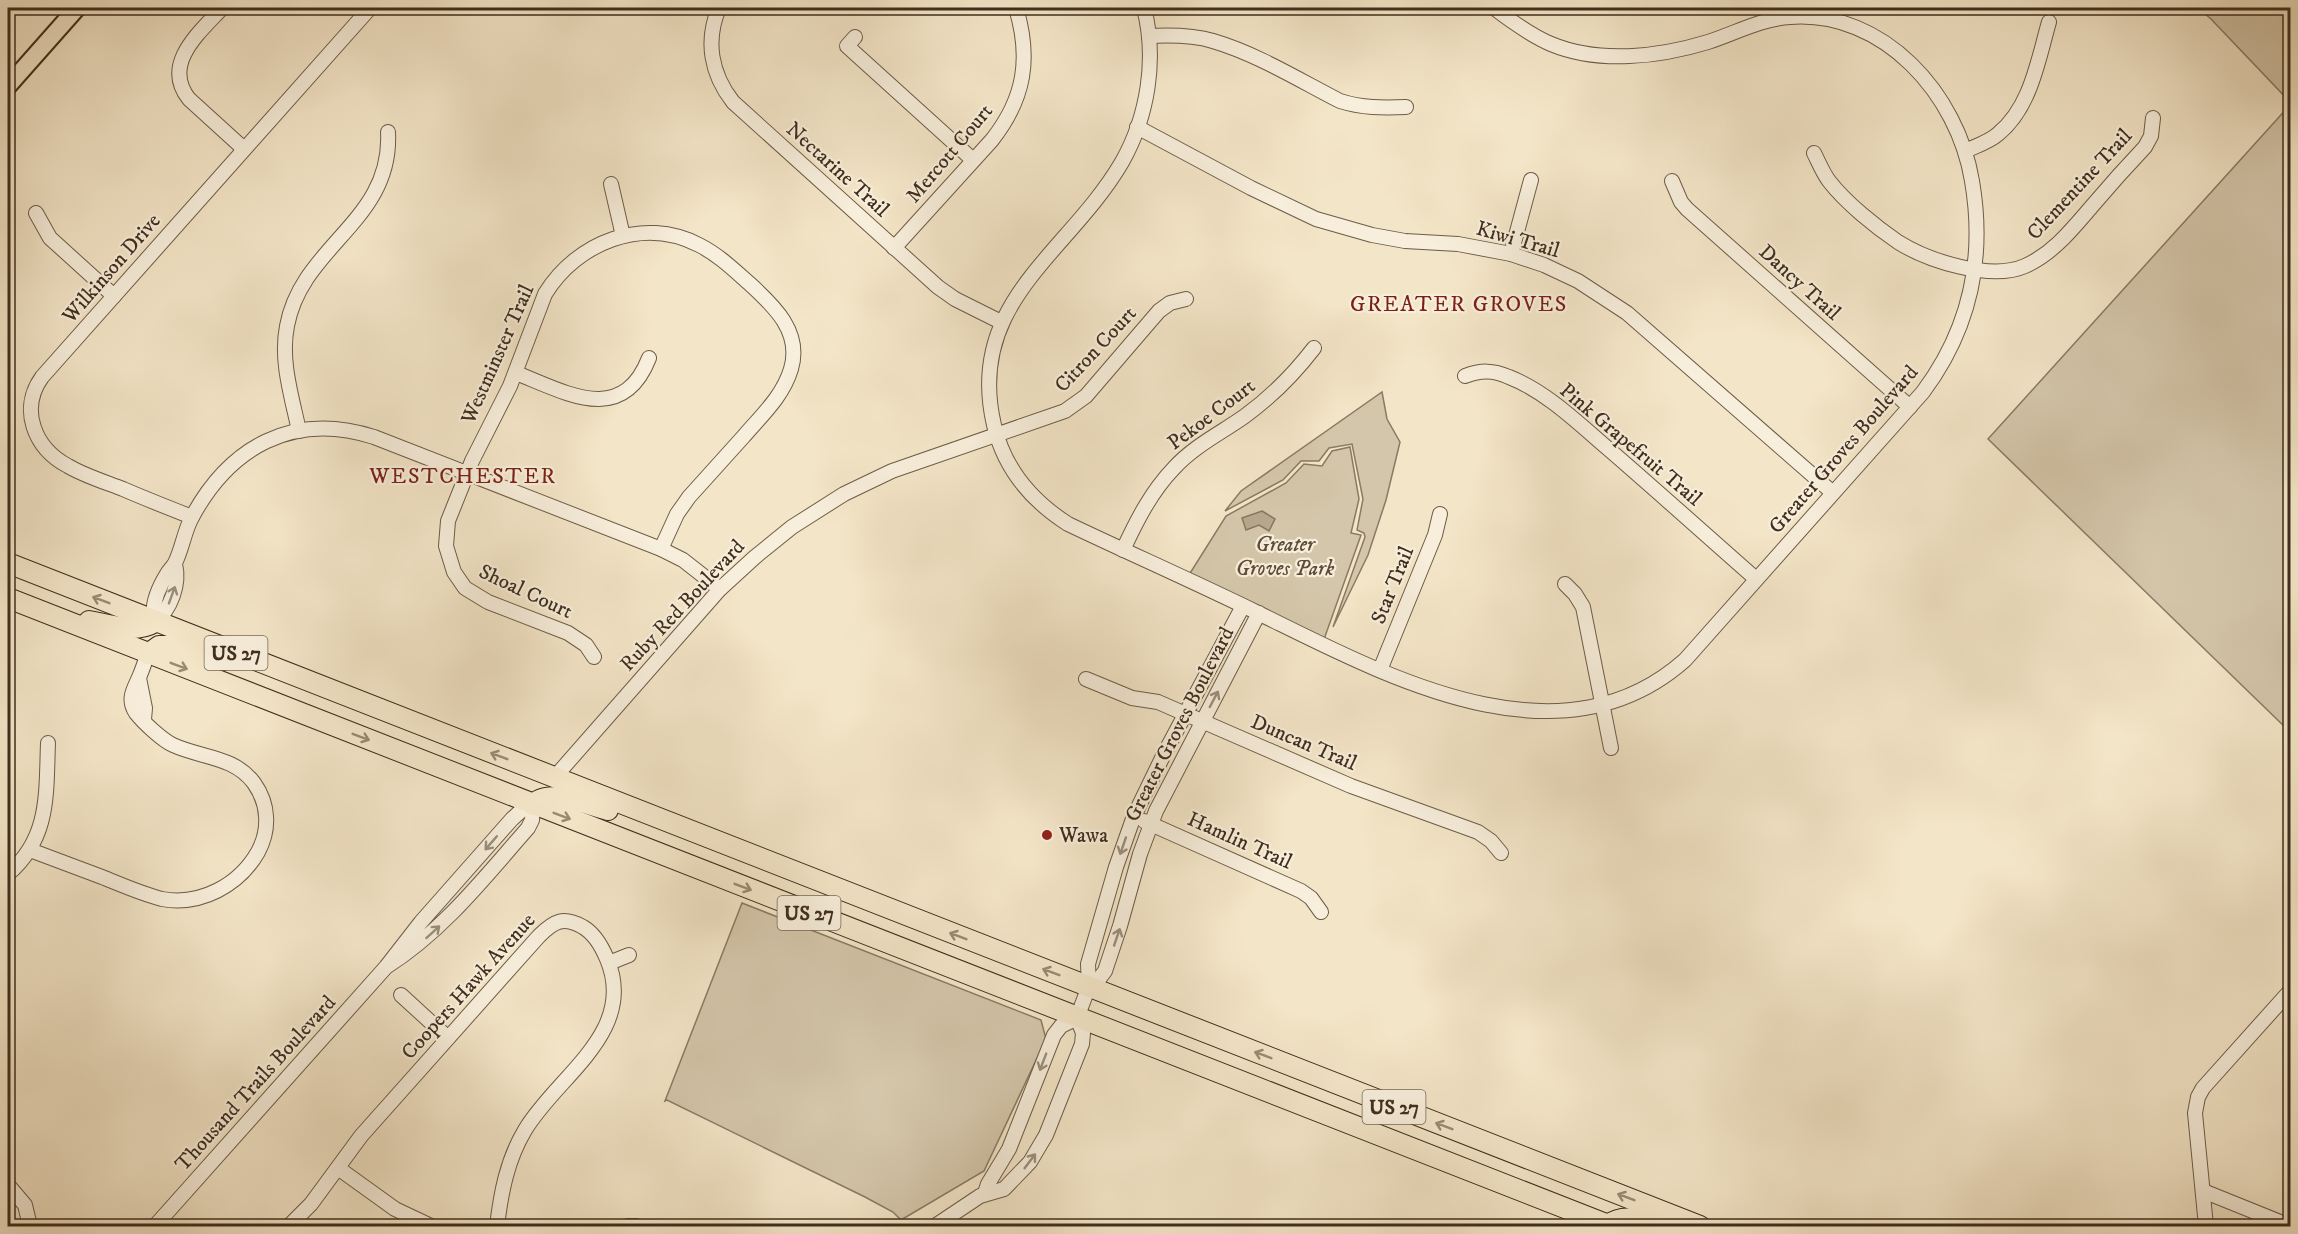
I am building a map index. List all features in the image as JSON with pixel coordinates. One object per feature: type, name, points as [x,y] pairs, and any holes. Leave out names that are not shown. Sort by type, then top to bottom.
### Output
[{"type":"highway","name":"US 27","points":[[8,563],[1700,1227]]},
{"type":"highway","name":"US 27","points":[[8,598],[1608,1226]]},
{"type":"highway","points":[[51,615],[133,629],[146,627],[155,621]]},
{"type":"highway","points":[[148,654],[159,646],[170,646],[227,661],[366,715],[382,718],[395,716]]},
{"type":"highway","points":[[533,805],[543,797],[557,797],[614,813],[755,867],[765,868],[776,865]]},
{"type":"highway","points":[[1608,1226],[1617,1219],[1628,1218],[1664,1227]]},
{"type":"main road","points":[[8,86],[77,8]]},
{"type":"street","points":[[222,8],[186,49],[181,60],[179,78],[185,95],[193,104],[244,149]]},
{"type":"street","name":"Wilkinson Drive","points":[[192,517],[68,466],[42,445],[33,428],[30,405],[37,385],[370,8]]},
{"type":"street","name":"Nectarine Trail","points":[[719,8],[713,23],[711,45],[714,70],[725,93],[946,293],[1001,322]]},
{"type":"street","name":"Mercott Court","points":[[894,248],[974,160],[1007,119],[1022,82],[1024,49],[1016,8]]},
{"type":"street","name":"Greater Groves Boulevard","points":[[1144,8],[1149,36],[1148,86],[1137,127],[1122,161],[1092,205],[1025,283],[1001,322],[993,350],[989,380],[990,402],[996,434],[1022,484],[1035,500],[1068,524],[1352,659],[1422,686],[1462,698],[1531,711],[1567,711],[1603,705],[1636,693],[1669,673],[1692,651],[1910,407],[1929,383],[1953,344],[1966,311],[1975,270],[1976,201],[1965,151],[1958,131],[1946,110],[1918,70],[1905,57],[1878,38],[1840,23],[1806,17],[1773,19],[1691,46],[1643,55],[1614,55],[1585,52],[1552,44],[1526,30],[1494,8]]},
{"type":"street","points":[[1965,151],[1997,135],[2017,113],[2030,87],[2049,22]]},
{"type":"street","points":[[1149,36],[1173,35],[1213,41],[1240,51],[1340,101],[1381,109],[1406,107]]},
{"type":"street","points":[[855,38],[847,46],[974,160]]},
{"type":"street","name":"Clementine Trail","points":[[1814,153],[1831,184],[1874,224],[1898,242],[1929,257],[1975,270],[2014,269],[2042,256],[2055,246],[2145,147],[2153,130],[2154,118]]},
{"type":"street","name":"Kiwi Trail","points":[[1137,127],[1292,209],[1334,225],[1405,241],[1458,244],[1511,254],[1544,265],[1592,289],[1627,313],[1833,493]]},
{"type":"street","points":[[299,431],[285,358],[286,332],[290,312],[298,291],[310,272],[374,196],[385,168],[388,132]]},
{"type":"street","points":[[1511,254],[1531,180]]},
{"type":"street","name":"Dancy Trail","points":[[1672,182],[1681,202],[1687,209],[1910,407]]},
{"type":"street","points":[[610,184],[623,236]]},
{"type":"street","points":[[36,213],[50,238],[114,296]]},
{"type":"street","name":"Westminster Trail","points":[[449,558],[445,534],[448,521],[481,438],[516,373],[545,294],[553,281],[578,256],[595,246],[623,236],[642,233],[667,234],[691,241],[712,252],[775,307],[789,330],[794,352],[791,370],[775,400],[689,497],[677,514],[661,549]]},
{"type":"street","name":"Citron Court","points":[[996,434],[1056,415],[1073,406],[1091,390],[1159,311],[1170,303],[1186,298]]},
{"type":"street","name":"Pekoe Court","points":[[1123,550],[1146,504],[1175,467],[1204,442],[1264,400],[1297,370],[1314,348]]},
{"type":"street","points":[[516,373],[578,397],[603,400],[617,396],[634,384],[649,358]]},
{"type":"street","name":"Pink Grapefruit Trail","points":[[1465,376],[1479,371],[1496,372],[1510,377],[1546,399],[1617,456],[1756,579]]},
{"type":"street","points":[[155,621],[153,611],[155,601],[166,574],[175,564],[192,517],[212,484],[240,457],[270,439],[299,431],[331,428],[356,432],[661,549],[683,560],[720,589]]},
{"type":"street","name":"Ruby Red Boulevard","points":[[554,778],[720,589],[792,527],[837,498],[892,471],[996,434]]},
{"type":"street","name":"Star Trail","points":[[1380,670],[1435,535],[1440,514]]},
{"type":"street","name":"Shoal Court","points":[[449,558],[459,581],[477,596],[568,633],[586,645],[594,657]]},
{"type":"street","points":[[1565,584],[1583,607],[1611,748]]},
{"type":"street","name":"Greater Groves Boulevard","points":[[1077,1018],[1089,987],[1088,964],[1118,861],[1134,816],[1243,606]]},
{"type":"street","name":"Greater Groves Boulevard","points":[[1089,987],[1105,970],[1151,824],[1259,613]]},
{"type":"street","points":[[30,850],[142,893],[171,900],[188,900],[207,896],[222,888],[243,871],[260,848],[266,829],[264,805],[254,783],[228,762],[174,746],[159,736],[135,711],[131,693],[148,654]]},
{"type":"street","name":"Duncan Trail","points":[[1086,679],[1132,698],[1158,702],[1359,789],[1478,832],[1491,841],[1501,853]]},
{"type":"street","points":[[8,874],[30,850],[41,827],[45,810],[48,743]]},
{"type":"street","name":"Thousand Trails Boulevard","points":[[155,1227],[386,967],[421,922],[474,862],[518,813],[533,805]]},
{"type":"street","name":"Thousand Trails Boulevard","points":[[386,967],[431,934],[487,874],[528,828],[532,820],[533,805]]},
{"type":"street","name":"Hamlin Trail","points":[[1134,816],[1301,891],[1311,898],[1320,912]]},
{"type":"street","points":[[474,862],[487,874]]},
{"type":"street","name":"Coopers Hawk Avenue","points":[[289,1227],[307,1209],[361,1136],[552,923],[566,921],[585,928],[598,942],[609,963],[613,977],[612,1011],[606,1027],[592,1049],[535,1115],[520,1139],[504,1181],[497,1227]]},
{"type":"street","points":[[609,963],[629,955]]},
{"type":"street","points":[[2206,1227],[2195,1113],[2198,1097],[2203,1088],[2290,991]]},
{"type":"street","points":[[401,995],[448,1038]]},
{"type":"street","points":[[935,1227],[986,1194],[1004,1189],[1030,1162],[1042,1144],[1082,1044],[1083,1033],[1077,1018],[1061,1026],[1054,1035],[1010,1149],[988,1184],[986,1194]]},
{"type":"street","points":[[338,1168],[384,1202],[431,1227]]},
{"type":"street","points":[[8,1185],[22,1200],[34,1220]]},
{"type":"street","points":[[2203,1191],[2290,1227]]},
{"type":"street","points":[[628,1227],[636,1227]]},
{"type":"green space","points":[[2198,8],[2290,8],[2290,102],[2211,19]]},
{"type":"green space","points":[[2290,105],[2290,732],[1988,439]]},
{"type":"green space","points":[[1382,392],[1387,419],[1400,442],[1386,500],[1368,555],[1333,627],[1365,537],[1364,533],[1357,530],[1363,499],[1352,444],[1329,448],[1319,461],[1301,461],[1283,480],[1225,511],[1241,491]]},
{"type":"green space","name":"Greater Groves Park","points":[[1350,447],[1359,499],[1351,533],[1361,535],[1322,645],[1187,578],[1226,516],[1286,483],[1304,464],[1322,466],[1332,451]]},
{"type":"green space","points":[[742,903],[1041,1020],[1046,1039],[984,1171],[901,1220],[893,1212],[865,1197],[665,1101]]},
{"type":"shaded area","points":[[1262,511],[1275,519],[1269,531],[1259,525],[1246,530],[1242,518]]},
{"type":"place","name":"Wawa","points":[[1047,835]]},
{"type":"district","name":"GREATER GROVES","points":[[1459,303]]},
{"type":"district","name":"WESTCHESTER","points":[[463,475]]}]
